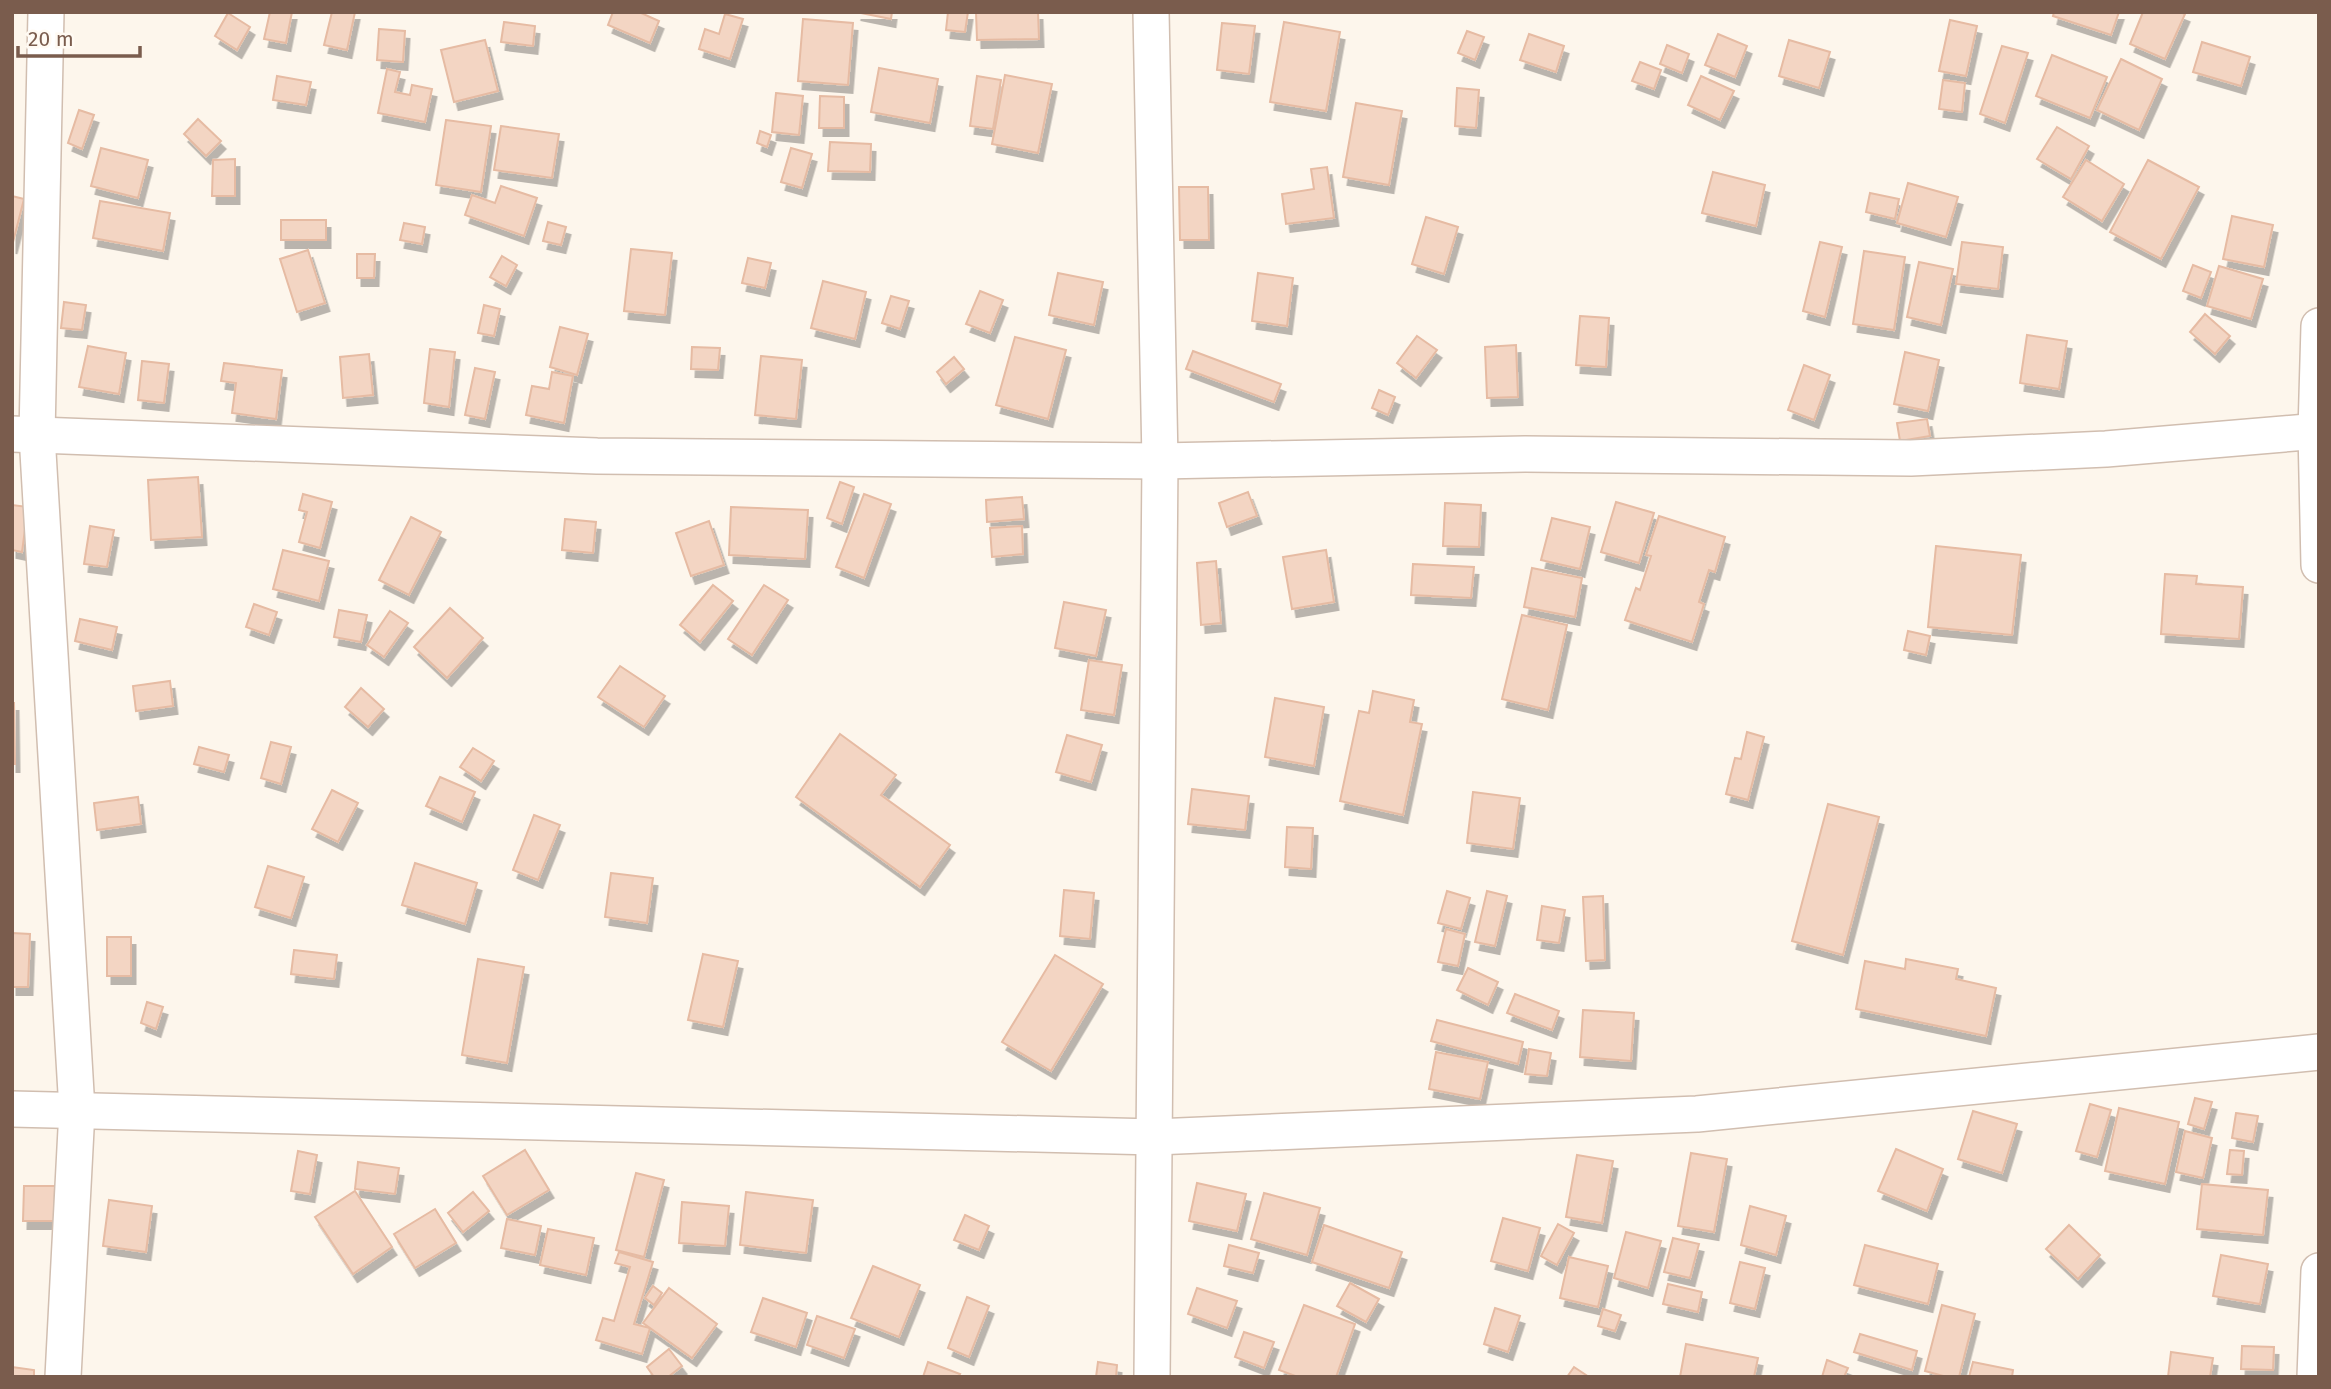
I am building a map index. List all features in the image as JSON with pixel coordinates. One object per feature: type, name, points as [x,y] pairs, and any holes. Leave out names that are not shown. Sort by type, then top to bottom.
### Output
[{"type":"street","points":[[46,12],[25,434],[77,1110],[63,1377]]},
{"type":"street","points":[[1151,12],[1160,461],[1152,1377]]},
{"type":"street","points":[[2319,326],[2319,565]]},
{"type":"street","points":[[25,434],[597,456],[1160,461],[1525,454],[1911,458],[2106,449],[2318,431]]},
{"type":"street","points":[[12,1109],[1155,1137],[1697,1114],[2319,1052]]},
{"type":"street","points":[[2315,1377],[2319,1271]]},
{"type":"building","points":[[270,12],[292,12],[286,43],[264,39]]},
{"type":"building","points":[[332,12],[355,12],[347,50],[324,45]]},
{"type":"building","points":[[613,12],[639,12],[659,21],[650,43],[608,25]]},
{"type":"building","points":[[856,12],[892,12],[891,19]]},
{"type":"building","points":[[948,12],[968,12],[965,32],[946,30]]},
{"type":"building","points":[[976,12],[1038,12],[1039,39],[977,40]]},
{"type":"building","points":[[2054,12],[2119,12],[2111,35],[2053,16]]},
{"type":"building","points":[[2143,12],[2185,14],[2165,59],[2130,44]]},
{"type":"building","points":[[228,13],[250,27],[237,50],[215,36]]},
{"type":"building","points":[[725,14],[743,19],[730,59],[699,49],[705,29],[719,34]]},
{"type":"building","points":[[803,19],[853,23],[848,85],[798,81]]},
{"type":"building","points":[[1950,20],[1977,26],[1966,76],[1939,71]]},
{"type":"building","points":[[504,22],[535,26],[533,46],[501,42]]},
{"type":"building","points":[[1284,22],[1340,32],[1326,111],[1270,102]]},
{"type":"building","points":[[1222,23],[1255,26],[1249,74],[1217,70]]},
{"type":"building","points":[[379,29],[405,31],[403,62],[377,60]]},
{"type":"building","points":[[1467,31],[1484,37],[1475,60],[1458,53]]},
{"type":"building","points":[[1529,34],[1564,46],[1556,72],[1520,60]]},
{"type":"building","points":[[1718,34],[1747,46],[1735,77],[1705,65]]},
{"type":"building","points":[[485,40],[498,91],[454,102],[441,50]]},
{"type":"building","points":[[1789,40],[1830,52],[1819,88],[1779,76]]},
{"type":"building","points":[[2202,42],[2250,57],[2241,86],[2193,72]]},
{"type":"building","points":[[1667,45],[1689,54],[1682,73],[1660,64]]},
{"type":"building","points":[[2002,46],[2028,53],[2005,123],[1980,114]]},
{"type":"building","points":[[2052,55],[2107,77],[2090,118],[2036,96]]},
{"type":"building","points":[[2121,59],[2162,79],[2139,130],[2097,110]]},
{"type":"building","points":[[1640,62],[1661,70],[1654,89],[1632,81]]},
{"type":"building","points":[[879,68],[938,79],[930,123],[871,112]]},
{"type":"building","points":[[387,69],[400,72],[395,92],[410,95],[412,85],[432,89],[425,122],[378,113]]},
{"type":"building","points":[[1005,75],[1052,84],[1038,153],[992,144]]},
{"type":"building","points":[[277,76],[311,82],[306,105],[273,100]]},
{"type":"building","points":[[977,76],[1001,80],[993,129],[970,126]]},
{"type":"building","points":[[1701,76],[1734,91],[1720,120],[1688,105]]},
{"type":"building","points":[[1943,80],[1965,83],[1962,112],[1939,109]]},
{"type":"building","points":[[1457,88],[1479,90],[1476,128],[1455,126]]},
{"type":"building","points":[[776,93],[803,96],[799,135],[772,132]]},
{"type":"building","points":[[820,96],[844,97],[844,128],[819,128]]},
{"type":"building","points":[[1356,103],[1402,111],[1389,185],[1343,177]]},
{"type":"building","points":[[79,110],[94,115],[82,149],[68,143]]},
{"type":"building","points":[[198,119],[221,141],[206,156],[184,134]]},
{"type":"building","points":[[446,120],[491,126],[481,192],[436,185]]},
{"type":"building","points":[[501,126],[559,134],[552,178],[494,170]]},
{"type":"building","points":[[2057,127],[2089,146],[2071,179],[2037,159]]},
{"type":"building","points":[[760,131],[771,135],[767,147],[757,143]]},
{"type":"building","points":[[830,142],[871,144],[870,172],[828,171]]},
{"type":"building","points":[[101,148],[148,160],[138,198],[91,186]]},
{"type":"building","points":[[791,148],[812,154],[802,188],[781,182]]},
{"type":"building","points":[[235,159],[235,196],[212,196],[213,160]]},
{"type":"building","points":[[2086,160],[2124,184],[2102,221],[2063,197]]},
{"type":"building","points":[[2148,160],[2199,187],[2161,259],[2110,232]]},
{"type":"building","points":[[1327,167],[1334,218],[1286,224],[1282,194],[1314,189],[1311,169]]},
{"type":"building","points":[[1713,172],[1765,185],[1756,226],[1702,213]]},
{"type":"building","points":[[1908,183],[1958,197],[1946,237],[1897,223]]},
{"type":"building","points":[[501,186],[537,198],[524,236],[465,215],[472,195],[495,203]]},
{"type":"building","points":[[1179,187],[1208,187],[1209,240],[1180,240]]},
{"type":"building","points":[[1870,193],[1899,199],[1895,219],[1866,212]]},
{"type":"building","points":[[12,196],[24,199],[12,246]]},
{"type":"building","points":[[100,201],[170,213],[163,251],[93,238]]},
{"type":"building","points":[[2232,216],[2273,225],[2264,267],[2223,259]]},
{"type":"building","points":[[1426,217],[1458,227],[1444,274],[1412,264]]},
{"type":"building","points":[[281,220],[326,220],[326,240],[281,240]]},
{"type":"building","points":[[548,222],[566,227],[561,245],[543,241]]},
{"type":"building","points":[[404,223],[425,227],[422,244],[400,240]]},
{"type":"building","points":[[1820,242],[1842,247],[1825,317],[1803,311]]},
{"type":"building","points":[[1962,242],[2003,247],[1998,289],[1956,284]]},
{"type":"building","points":[[631,249],[672,253],[665,315],[624,311]]},
{"type":"building","points":[[308,250],[325,303],[297,312],[280,259]]},
{"type":"building","points":[[1864,251],[1905,257],[1894,330],[1853,324]]},
{"type":"building","points":[[357,254],[375,254],[374,278],[357,278]]},
{"type":"building","points":[[502,256],[517,265],[506,286],[490,277]]},
{"type":"building","points":[[748,258],[771,263],[765,288],[742,283]]},
{"type":"building","points":[[1919,262],[1953,269],[1941,325],[1907,317]]},
{"type":"building","points":[[2193,265],[2211,272],[2201,298],[2183,291]]},
{"type":"building","points":[[2219,266],[2263,279],[2251,319],[2207,306]]},
{"type":"building","points":[[1058,273],[1103,282],[1094,325],[1049,315]]},
{"type":"building","points":[[1258,273],[1293,278],[1287,326],[1252,321]]},
{"type":"building","points":[[823,281],[866,292],[855,339],[811,328]]},
{"type":"building","points":[[980,291],[1003,300],[990,333],[966,324]]},
{"type":"building","points":[[891,296],[909,301],[900,329],[882,323]]},
{"type":"building","points":[[64,302],[86,305],[82,330],[61,328]]},
{"type":"building","points":[[484,305],[500,309],[494,336],[478,333]]},
{"type":"building","points":[[2205,314],[2230,336],[2215,354],[2190,332]]},
{"type":"building","points":[[1580,316],[1609,318],[1606,367],[1576,365]]},
{"type":"building","points":[[560,327],[588,334],[577,375],[550,367]]},
{"type":"building","points":[[2027,335],[2067,341],[2059,389],[2020,383]]},
{"type":"building","points":[[1417,336],[1437,350],[1416,378],[1397,363]]},
{"type":"building","points":[[1015,337],[1066,350],[1048,419],[996,405]]},
{"type":"building","points":[[1516,345],[1518,397],[1487,398],[1485,347]]},
{"type":"building","points":[[88,346],[126,353],[119,394],[79,387]]},
{"type":"building","points":[[692,347],[720,348],[718,370],[691,369]]},
{"type":"building","points":[[430,349],[455,352],[449,407],[424,403]]},
{"type":"building","points":[[1193,351],[1281,384],[1274,402],[1186,369]]},
{"type":"building","points":[[1905,352],[1939,360],[1928,411],[1894,404]]},
{"type":"building","points":[[369,354],[373,395],[343,398],[340,357]]},
{"type":"building","points":[[761,356],[802,360],[796,419],[755,415]]},
{"type":"building","points":[[954,357],[964,369],[946,384],[937,372]]},
{"type":"building","points":[[142,361],[169,364],[164,403],[138,400]]},
{"type":"building","points":[[224,363],[282,370],[276,419],[232,413],[236,383],[221,381]]},
{"type":"building","points":[[1804,365],[1830,375],[1814,420],[1788,410]]},
{"type":"building","points":[[475,368],[495,372],[485,419],[465,415]]},
{"type":"building","points":[[552,372],[573,376],[564,423],[526,415],[532,386],[549,389]]},
{"type":"building","points":[[1379,390],[1395,397],[1388,415],[1372,408]]},
{"type":"building","points":[[1927,419],[1930,436],[1900,441],[1897,423]]},
{"type":"building","points":[[198,477],[202,537],[151,540],[148,480]]},
{"type":"building","points":[[840,482],[854,487],[842,524],[827,518]]},
{"type":"building","points":[[1248,492],[1257,516],[1227,527],[1219,503]]},
{"type":"building","points":[[303,494],[332,502],[320,548],[299,542],[307,512],[299,510]]},
{"type":"building","points":[[864,494],[891,504],[864,578],[836,567]]},
{"type":"building","points":[[1022,497],[1024,519],[987,522],[986,500]]},
{"type":"building","points":[[1616,502],[1654,513],[1639,563],[1601,552]]},
{"type":"building","points":[[1445,503],[1481,505],[1479,547],[1443,546]]},
{"type":"building","points":[[12,505],[28,507],[22,552],[12,550]]},
{"type":"building","points":[[731,507],[808,510],[805,559],[729,555]]},
{"type":"building","points":[[1659,516],[1725,537],[1715,572],[1709,570],[1699,602],[1704,604],[1692,642],[1625,620],[1636,588],[1640,590],[1651,556],[1646,555]]},
{"type":"building","points":[[411,517],[441,532],[409,595],[379,580]]},
{"type":"building","points":[[1552,518],[1590,527],[1580,569],[1541,560]]},
{"type":"building","points":[[565,519],[596,522],[593,553],[562,550]]},
{"type":"building","points":[[709,521],[724,565],[691,576],[676,533]]},
{"type":"building","points":[[90,526],[114,530],[107,567],[84,564]]},
{"type":"building","points":[[1022,526],[1023,554],[992,557],[990,528]]},
{"type":"building","points":[[1936,546],[2021,555],[2012,635],[1928,627]]},
{"type":"building","points":[[283,550],[329,561],[319,601],[273,589]]},
{"type":"building","points":[[1326,550],[1334,602],[1292,609],[1283,557]]},
{"type":"building","points":[[1216,561],[1221,623],[1201,625],[1197,563]]},
{"type":"building","points":[[1413,564],[1474,567],[1471,598],[1411,595]]},
{"type":"building","points":[[1532,568],[1582,578],[1575,617],[1524,607]]},
{"type":"building","points":[[2165,574],[2197,576],[2196,584],[2243,587],[2239,639],[2161,634]]},
{"type":"building","points":[[713,585],[733,601],[700,642],[680,625]]},
{"type":"building","points":[[764,585],[788,600],[752,655],[728,639]]},
{"type":"building","points":[[1064,602],[1106,610],[1096,656],[1055,648]]},
{"type":"building","points":[[254,604],[277,612],[269,635],[246,627]]},
{"type":"building","points":[[450,608],[483,638],[447,678],[414,647]]},
{"type":"building","points":[[339,610],[367,615],[361,642],[334,637]]},
{"type":"building","points":[[390,611],[408,623],[384,657],[367,645]]},
{"type":"building","points":[[1522,615],[1567,625],[1548,710],[1502,699]]},
{"type":"building","points":[[80,619],[117,627],[112,650],[75,641]]},
{"type":"building","points":[[1908,631],[1930,636],[1926,655],[1904,650]]},
{"type":"building","points":[[1089,660],[1122,665],[1114,715],[1081,710]]},
{"type":"building","points":[[620,666],[665,696],[644,727],[598,697]]},
{"type":"building","points":[[170,681],[173,706],[136,711],[133,686]]},
{"type":"building","points":[[361,688],[384,709],[368,727],[345,707]]},
{"type":"building","points":[[1373,691],[1414,700],[1410,722],[1422,724],[1403,815],[1340,801],[1359,711],[1369,713]]},
{"type":"building","points":[[1275,698],[1324,707],[1314,766],[1265,757]]},
{"type":"building","points":[[14,703],[15,764],[12,764]]},
{"type":"building","points":[[1747,732],[1764,737],[1748,800],[1726,794],[1735,758],[1741,759]]},
{"type":"building","points":[[840,734],[896,775],[881,795],[950,845],[920,887],[796,797]]},
{"type":"building","points":[[1067,735],[1102,745],[1091,782],[1056,772]]},
{"type":"building","points":[[271,742],[291,747],[281,784],[261,778]]},
{"type":"building","points":[[199,747],[229,755],[224,772],[194,764]]},
{"type":"building","points":[[473,748],[494,761],[481,781],[460,767]]},
{"type":"building","points":[[440,777],[475,792],[462,822],[426,806]]},
{"type":"building","points":[[1192,789],[1249,796],[1245,830],[1188,824]]},
{"type":"building","points":[[332,790],[358,803],[338,842],[312,829]]},
{"type":"building","points":[[1473,792],[1520,798],[1513,849],[1467,843]]},
{"type":"building","points":[[138,797],[141,824],[97,830],[94,803]]},
{"type":"building","points":[[1828,804],[1879,817],[1843,955],[1792,941]]},
{"type":"building","points":[[534,815],[560,825],[538,880],[513,870]]},
{"type":"building","points":[[1287,827],[1313,828],[1311,869],[1285,867]]},
{"type":"building","points":[[415,863],[477,883],[465,924],[402,905]]},
{"type":"building","points":[[268,866],[304,877],[291,918],[255,907]]},
{"type":"building","points":[[611,873],[653,878],[647,923],[605,917]]},
{"type":"building","points":[[1064,890],[1094,893],[1090,939],[1060,936]]},
{"type":"building","points":[[1447,891],[1470,898],[1461,929],[1438,923]]},
{"type":"building","points":[[1487,891],[1507,896],[1495,946],[1475,942]]},
{"type":"building","points":[[1603,896],[1605,960],[1586,961],[1583,897]]},
{"type":"building","points":[[1542,906],[1565,910],[1559,943],[1537,940]]},
{"type":"building","points":[[1446,929],[1465,934],[1458,966],[1438,962]]},
{"type":"building","points":[[12,933],[30,934],[28,987],[12,987]]},
{"type":"building","points":[[107,937],[131,937],[131,976],[107,976]]},
{"type":"building","points":[[294,950],[337,955],[334,979],[291,974]]},
{"type":"building","points":[[703,954],[738,961],[723,1027],[688,1020]]},
{"type":"building","points":[[1055,955],[1103,984],[1051,1071],[1002,1042]]},
{"type":"building","points":[[478,959],[524,967],[507,1063],[462,1055]]},
{"type":"building","points":[[1906,959],[1958,969],[1956,979],[1996,988],[1986,1036],[1856,1009],[1865,961],[1905,969]]},
{"type":"building","points":[[1468,968],[1498,982],[1488,1005],[1457,990]]},
{"type":"building","points":[[1515,994],[1559,1011],[1552,1030],[1507,1013]]},
{"type":"building","points":[[147,1002],[163,1007],[156,1029],[141,1023]]},
{"type":"building","points":[[1583,1010],[1634,1013],[1631,1061],[1580,1057]]},
{"type":"building","points":[[1437,1020],[1523,1042],[1518,1064],[1431,1041]]},
{"type":"building","points":[[1529,1049],[1551,1053],[1547,1076],[1525,1074]]},
{"type":"building","points":[[1436,1052],[1488,1062],[1480,1099],[1429,1089]]},
{"type":"building","points":[[2195,1098],[2212,1102],[2204,1129],[2188,1124]]},
{"type":"building","points":[[2090,1104],[2111,1110],[2097,1157],[2076,1151]]},
{"type":"building","points":[[2119,1108],[2179,1122],[2165,1184],[2105,1171]]},
{"type":"building","points":[[1973,1111],[2017,1124],[2002,1173],[1958,1159]]},
{"type":"building","points":[[2236,1113],[2258,1116],[2253,1142],[2232,1138]]},
{"type":"building","points":[[2185,1131],[2212,1138],[2203,1178],[2176,1172]]},
{"type":"building","points":[[1896,1149],[1943,1169],[1927,1211],[1878,1191]]},
{"type":"building","points":[[525,1150],[549,1190],[507,1215],[483,1176]]},
{"type":"building","points":[[2230,1150],[2244,1151],[2242,1175],[2227,1174]]},
{"type":"building","points":[[298,1151],[317,1155],[310,1194],[291,1191]]},
{"type":"building","points":[[1691,1153],[1727,1159],[1714,1232],[1678,1226]]},
{"type":"building","points":[[1577,1155],[1613,1161],[1602,1223],[1566,1217]]},
{"type":"building","points":[[358,1162],[399,1168],[395,1194],[355,1189]]},
{"type":"building","points":[[636,1173],[664,1180],[644,1257],[616,1250]]},
{"type":"building","points":[[1197,1183],[1246,1194],[1237,1231],[1189,1221]]},
{"type":"building","points":[[2202,1184],[2268,1190],[2263,1235],[2197,1229]]},
{"type":"building","points":[[24,1186],[55,1186],[54,1221],[23,1221]]},
{"type":"building","points":[[355,1191],[392,1247],[353,1274],[315,1217]]},
{"type":"building","points":[[473,1192],[489,1211],[463,1232],[448,1213]]},
{"type":"building","points":[[746,1192],[813,1200],[806,1253],[740,1245]]},
{"type":"building","points":[[1264,1193],[1320,1208],[1307,1255],[1251,1239]]},
{"type":"building","points":[[109,1200],[152,1206],[146,1252],[103,1246]]},
{"type":"building","points":[[682,1202],[729,1206],[725,1246],[679,1243]]},
{"type":"building","points":[[1750,1206],[1786,1216],[1776,1255],[1741,1245]]},
{"type":"building","points":[[435,1209],[456,1243],[415,1268],[394,1234]]},
{"type":"building","points":[[965,1215],[989,1226],[979,1250],[954,1240]]},
{"type":"building","points":[[1503,1218],[1540,1228],[1528,1271],[1491,1261]]},
{"type":"building","points":[[507,1219],[541,1226],[535,1255],[501,1248]]},
{"type":"building","points":[[1558,1224],[1574,1233],[1557,1265],[1541,1256]]},
{"type":"building","points":[[1324,1225],[1402,1252],[1389,1288],[1312,1262]]},
{"type":"building","points":[[2069,1225],[2100,1255],[2078,1279],[2046,1249]]},
{"type":"building","points":[[548,1229],[594,1238],[586,1275],[540,1265]]},
{"type":"building","points":[[1626,1232],[1661,1241],[1648,1288],[1614,1278]]},
{"type":"building","points":[[1673,1238],[1699,1244],[1690,1278],[1664,1272]]},
{"type":"building","points":[[1229,1245],[1259,1253],[1253,1273],[1224,1266]]},
{"type":"building","points":[[1865,1245],[1938,1264],[1928,1304],[1854,1285]]},
{"type":"building","points":[[619,1252],[653,1262],[634,1324],[650,1328],[642,1354],[596,1340],[603,1318],[614,1321],[630,1267],[615,1263]]},
{"type":"building","points":[[2221,1255],[2268,1264],[2260,1304],[2213,1296]]},
{"type":"building","points":[[1569,1257],[1608,1266],[1598,1307],[1560,1298]]},
{"type":"building","points":[[1740,1262],[1765,1268],[1755,1309],[1730,1303]]},
{"type":"building","points":[[873,1266],[920,1285],[899,1337],[851,1318]]},
{"type":"building","points":[[1350,1283],[1379,1299],[1366,1322],[1337,1306]]},
{"type":"building","points":[[1668,1284],[1702,1292],[1698,1312],[1663,1304]]},
{"type":"building","points":[[653,1286],[662,1293],[654,1305],[645,1298]]},
{"type":"building","points":[[669,1288],[717,1324],[692,1358],[643,1323]]},
{"type":"building","points":[[1197,1288],[1237,1301],[1227,1328],[1188,1314]]},
{"type":"building","points":[[967,1297],[989,1306],[969,1357],[948,1348]]},
{"type":"building","points":[[763,1298],[807,1313],[796,1347],[751,1332]]},
{"type":"building","points":[[1304,1305],[1355,1324],[1336,1377],[1298,1377],[1279,1370]]},
{"type":"building","points":[[1942,1305],[1975,1314],[1959,1377],[1925,1371]]},
{"type":"building","points":[[1495,1308],[1520,1316],[1508,1352],[1484,1344]]},
{"type":"building","points":[[1603,1309],[1621,1315],[1615,1331],[1598,1326]]},
{"type":"building","points":[[817,1316],[855,1329],[844,1358],[807,1345]]},
{"type":"building","points":[[1244,1332],[1274,1342],[1264,1368],[1235,1357]]},
{"type":"building","points":[[1860,1334],[1917,1351],[1912,1370],[1854,1352]]},
{"type":"building","points":[[1686,1344],[1758,1358],[1754,1377],[1680,1377]]},
{"type":"building","points":[[2242,1346],[2274,1347],[2273,1370],[2241,1369]]},
{"type":"building","points":[[669,1349],[682,1366],[668,1377],[654,1377],[647,1367]]},
{"type":"building","points":[[2171,1352],[2213,1358],[2210,1377],[2168,1377]]},
{"type":"building","points":[[1827,1360],[1848,1368],[1844,1377],[1822,1377]]},
{"type":"building","points":[[928,1362],[960,1374],[958,1377],[923,1377]]},
{"type":"building","points":[[1098,1362],[1117,1365],[1116,1377],[1096,1377]]},
{"type":"building","points":[[1973,1362],[2013,1370],[2012,1377],[1969,1377]]},
{"type":"building","points":[[12,1367],[34,1370],[34,1377],[12,1377]]},
{"type":"building","points":[[1574,1367],[1589,1377],[1567,1377]]}]
